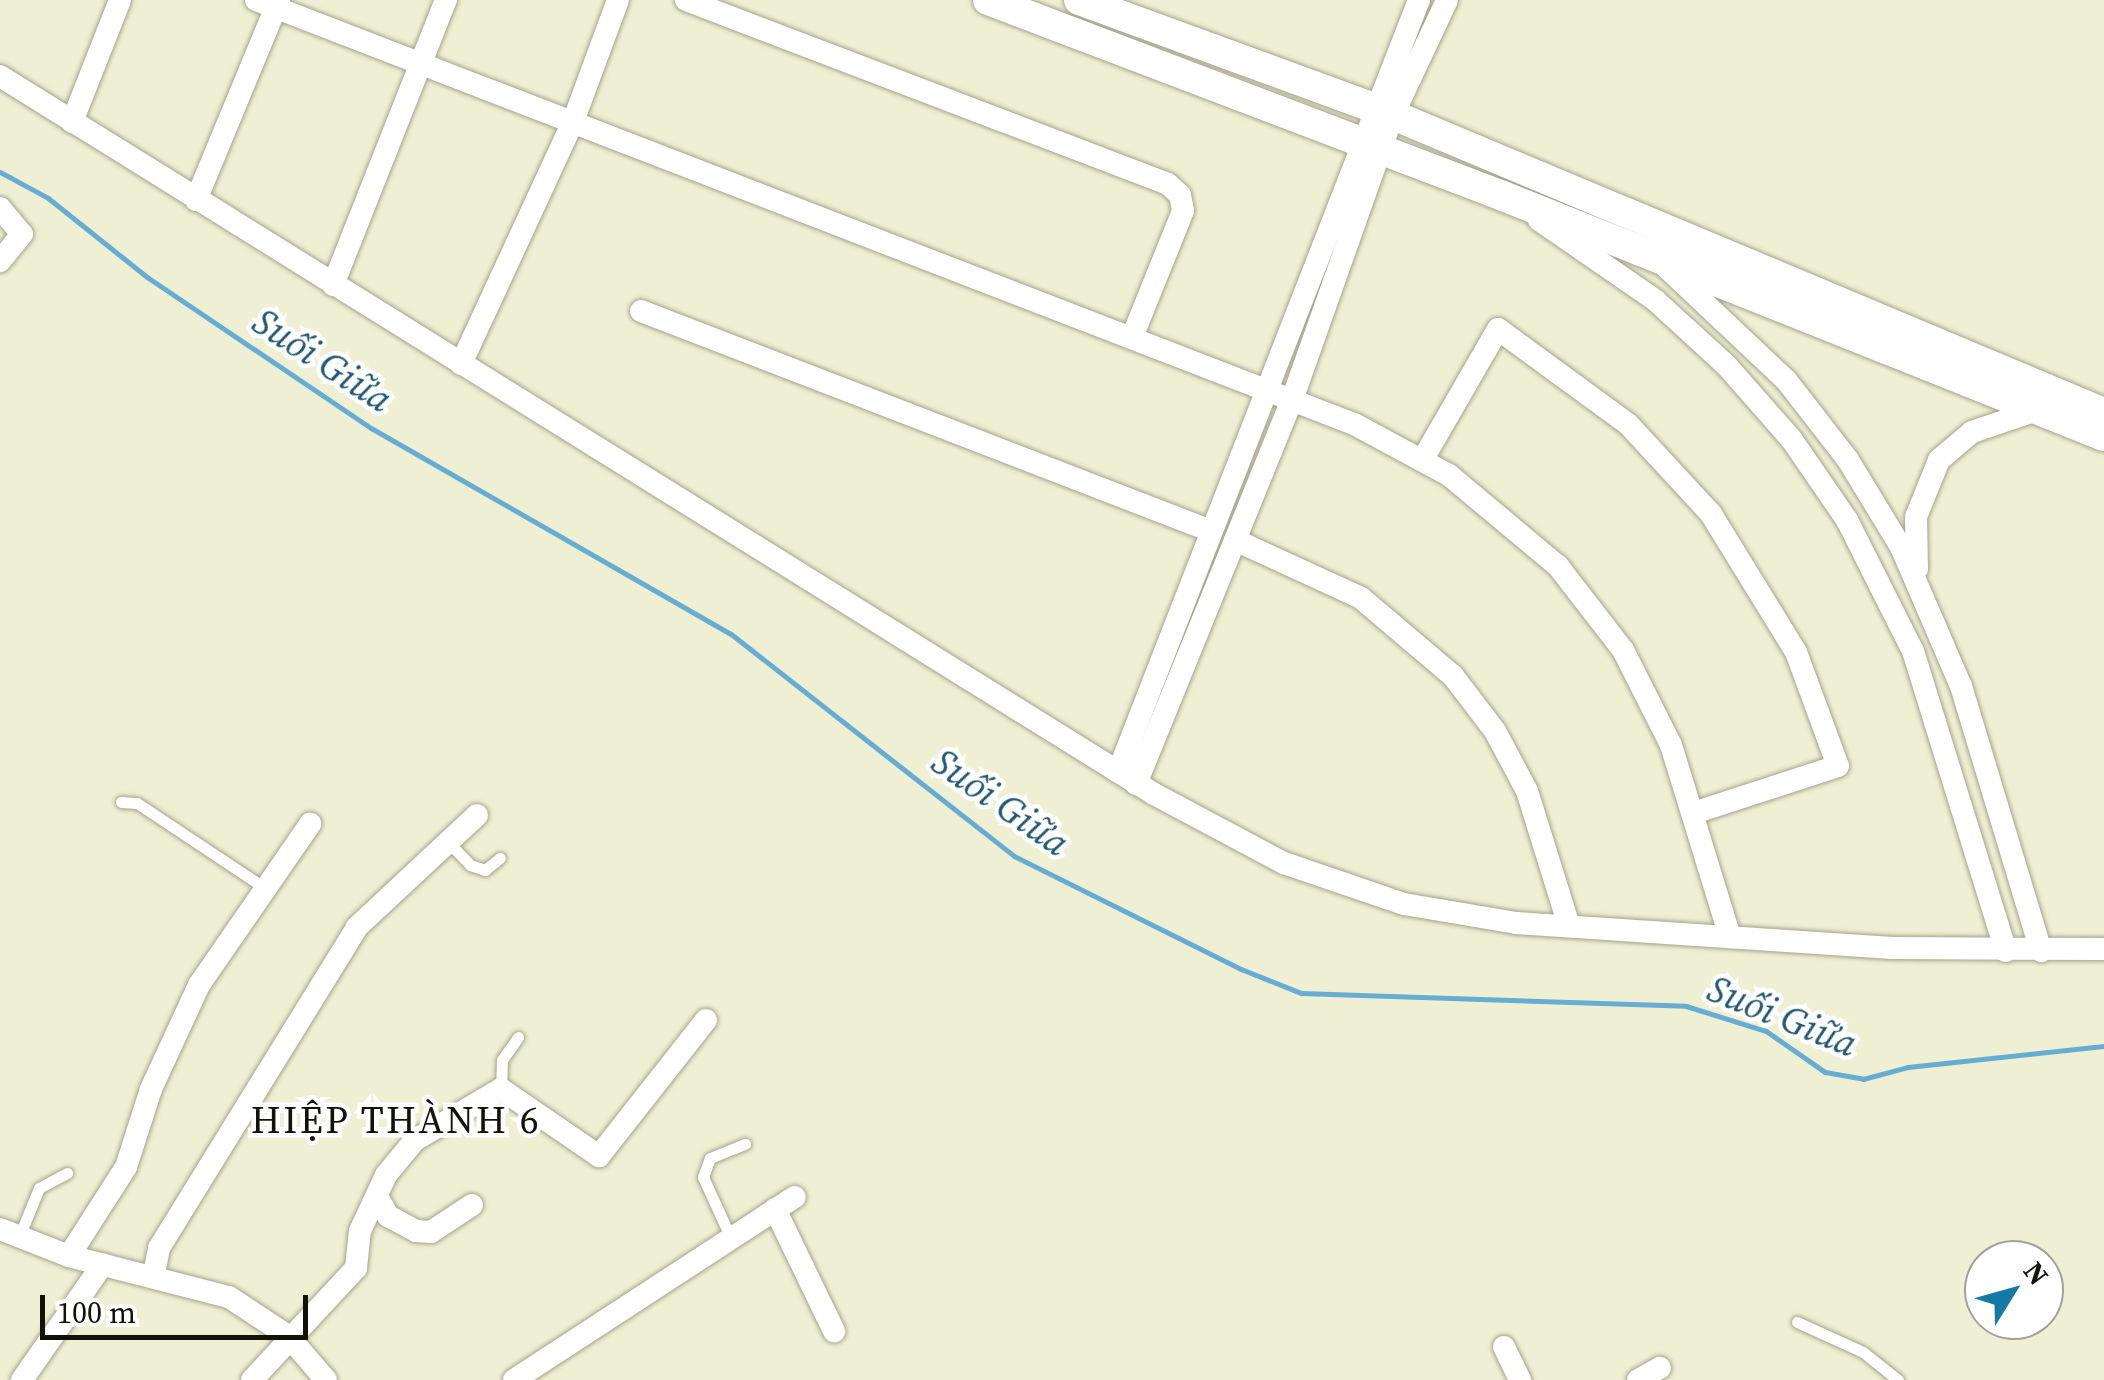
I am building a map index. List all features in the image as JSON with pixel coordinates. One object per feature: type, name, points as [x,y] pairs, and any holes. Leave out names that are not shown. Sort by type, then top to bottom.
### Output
[{"type":"street","points":[[72,122],[120,0]]},
{"type":"street","points":[[333,285],[446,0]]},
{"type":"street","points":[[461,364],[574,120],[618,0]]},
{"type":"street","points":[[686,0],[1168,184],[1180,195],[1183,211],[1132,338]]},
{"type":"street","points":[[988,0],[1503,196],[2104,436]]},
{"type":"street","points":[[1078,0],[1383,112],[2104,413]]},
{"type":"street","points":[[1127,778],[1235,540],[1292,400],[1419,0]]},
{"type":"street","points":[[1383,112],[1447,0]]},
{"type":"street","points":[[196,200],[270,2],[1292,400],[1423,459],[1533,540],[1603,621],[1657,712],[1693,813],[1730,937]]},
{"type":"street","points":[[0,76],[1127,778],[1238,841],[1368,894],[1460,916],[1730,937],[2006,951],[2104,949]]},
{"type":"street","points":[[1127,778],[1211,530],[1264,389],[1371,147]]},
{"type":"street","points":[[1503,196],[1616,271],[1692,332],[1761,402],[1821,479],[1872,562],[1913,651],[2006,951]]},
{"type":"street","points":[[0,208],[22,234],[0,261]]},
{"type":"street","points":[[1650,256],[1751,343],[1807,406],[1876,502],[1924,592],[1961,686],[2041,951]]},
{"type":"street","points":[[641,311],[1211,530]]},
{"type":"street","points":[[1423,459],[1498,329],[1619,416],[1712,514],[1790,640],[1838,766],[1693,813]]},
{"type":"street","points":[[1924,592],[1914,536],[1931,472],[1972,432],[2037,410]]},
{"type":"street","points":[[1235,540],[1361,598],[1453,676],[1495,731],[1527,792],[1569,926]]},
{"type":"street","points":[[154,1274],[160,1248],[357,928],[452,845],[477,815]]},
{"type":"street","points":[[69,1256],[126,1167],[151,1089],[199,985],[310,824]]},
{"type":"street","points":[[252,1380],[288,1336],[356,1268],[360,1231],[376,1196],[415,1140],[501,1089],[599,1156],[706,1020]]},
{"type":"street","points":[[376,1196],[388,1216],[416,1231],[431,1232],[472,1205]]},
{"type":"street","points":[[514,1380],[785,1203],[834,1332]]},
{"type":"street","points":[[9,1233],[69,1256],[154,1274],[229,1297],[288,1336],[326,1380]]},
{"type":"street","points":[[22,1380],[103,1264]]},
{"type":"street","points":[[1504,1347],[1520,1380]]},
{"type":"street","points":[[1638,1380],[1660,1368]]},
{"type":"lane","points":[[121,802],[137,803],[265,888]]},
{"type":"lane","points":[[452,845],[470,865],[485,870],[500,858]]},
{"type":"lane","points":[[501,1089],[502,1060],[518,1037]]},
{"type":"lane","points":[[730,1236],[703,1177],[710,1158],[744,1144]]},
{"type":"lane","points":[[9,1233],[39,1188],[67,1172]]},
{"type":"lane","points":[[1797,1322],[1863,1352],[1898,1380]]},
{"type":"waterway","name":"Suối Giữa","points":[[0,172],[48,198],[147,277],[371,428],[731,634],[1014,856],[1241,969],[1301,993],[1686,1006],[1766,1031],[1825,1072],[1863,1079],[1908,1067],[2104,1046]]},
{"type":"district","name":"HIỆP THÀNH 6","points":[[396,1121]]}]
